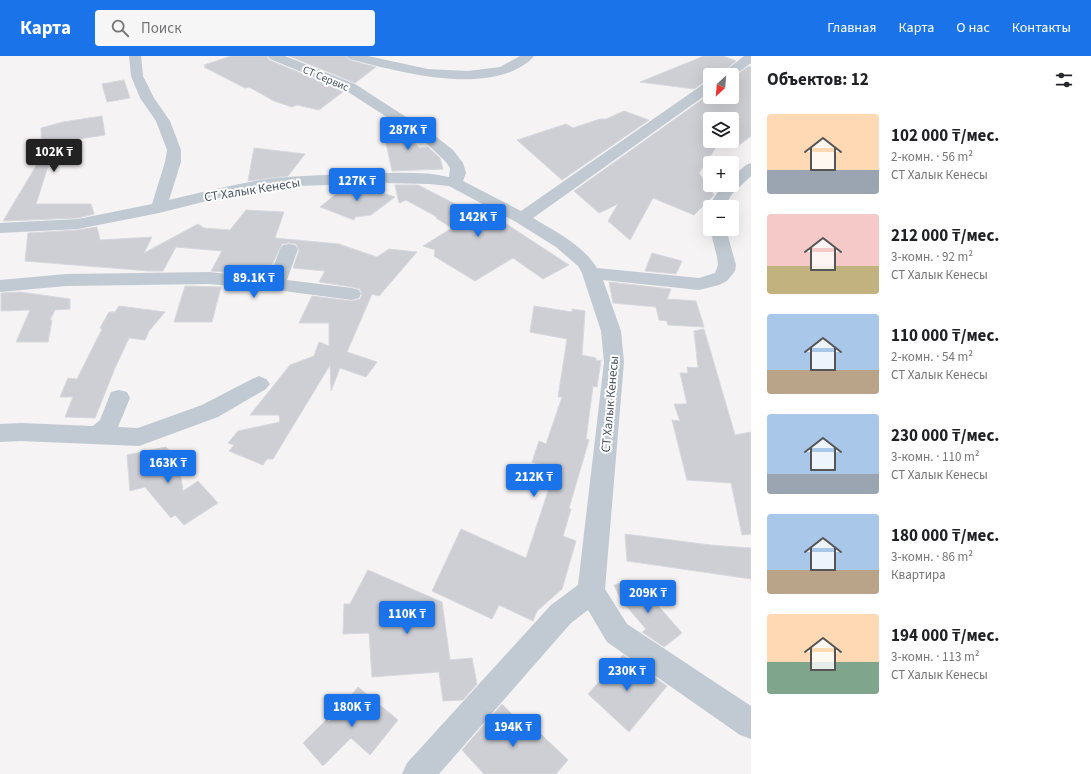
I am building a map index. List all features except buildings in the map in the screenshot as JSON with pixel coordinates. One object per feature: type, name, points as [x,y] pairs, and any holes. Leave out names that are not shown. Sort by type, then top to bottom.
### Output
[{"type":"street","points":[[135,56],[137,76],[147,98],[163,121],[174,150],[173,162],[159,208]]},
{"type":"street","name":"СТ Сервис","points":[[274,56],[350,87],[429,138],[441,147],[456,167],[458,173],[455,183]]},
{"type":"street","points":[[353,56],[433,73],[470,74],[493,73],[506,70],[528,56]]},
{"type":"street","points":[[736,68],[751,57]]},
{"type":"street","points":[[522,218],[703,91]]},
{"type":"street","points":[[719,200],[726,191],[738,182],[751,168]]},
{"type":"street","name":"СТ Халык Кенесы","points":[[0,228],[78,224],[159,208],[242,188],[297,181],[383,178],[429,179],[455,183],[522,218],[562,243],[585,263],[591,273],[611,331],[614,362],[591,591]]},
{"type":"street","points":[[591,273],[699,284],[714,281],[722,277],[727,265],[725,251],[720,236]]},
{"type":"street","points":[[276,284],[289,249]]},
{"type":"street","points":[[0,286],[66,280],[209,278],[276,284],[352,294]]},
{"type":"street","points":[[0,433],[21,432],[139,437],[210,411],[259,384]]},
{"type":"street","points":[[98,436],[109,424],[119,398]]},
{"type":"street","points":[[418,774],[561,614],[591,591],[617,633],[751,724]]}]
